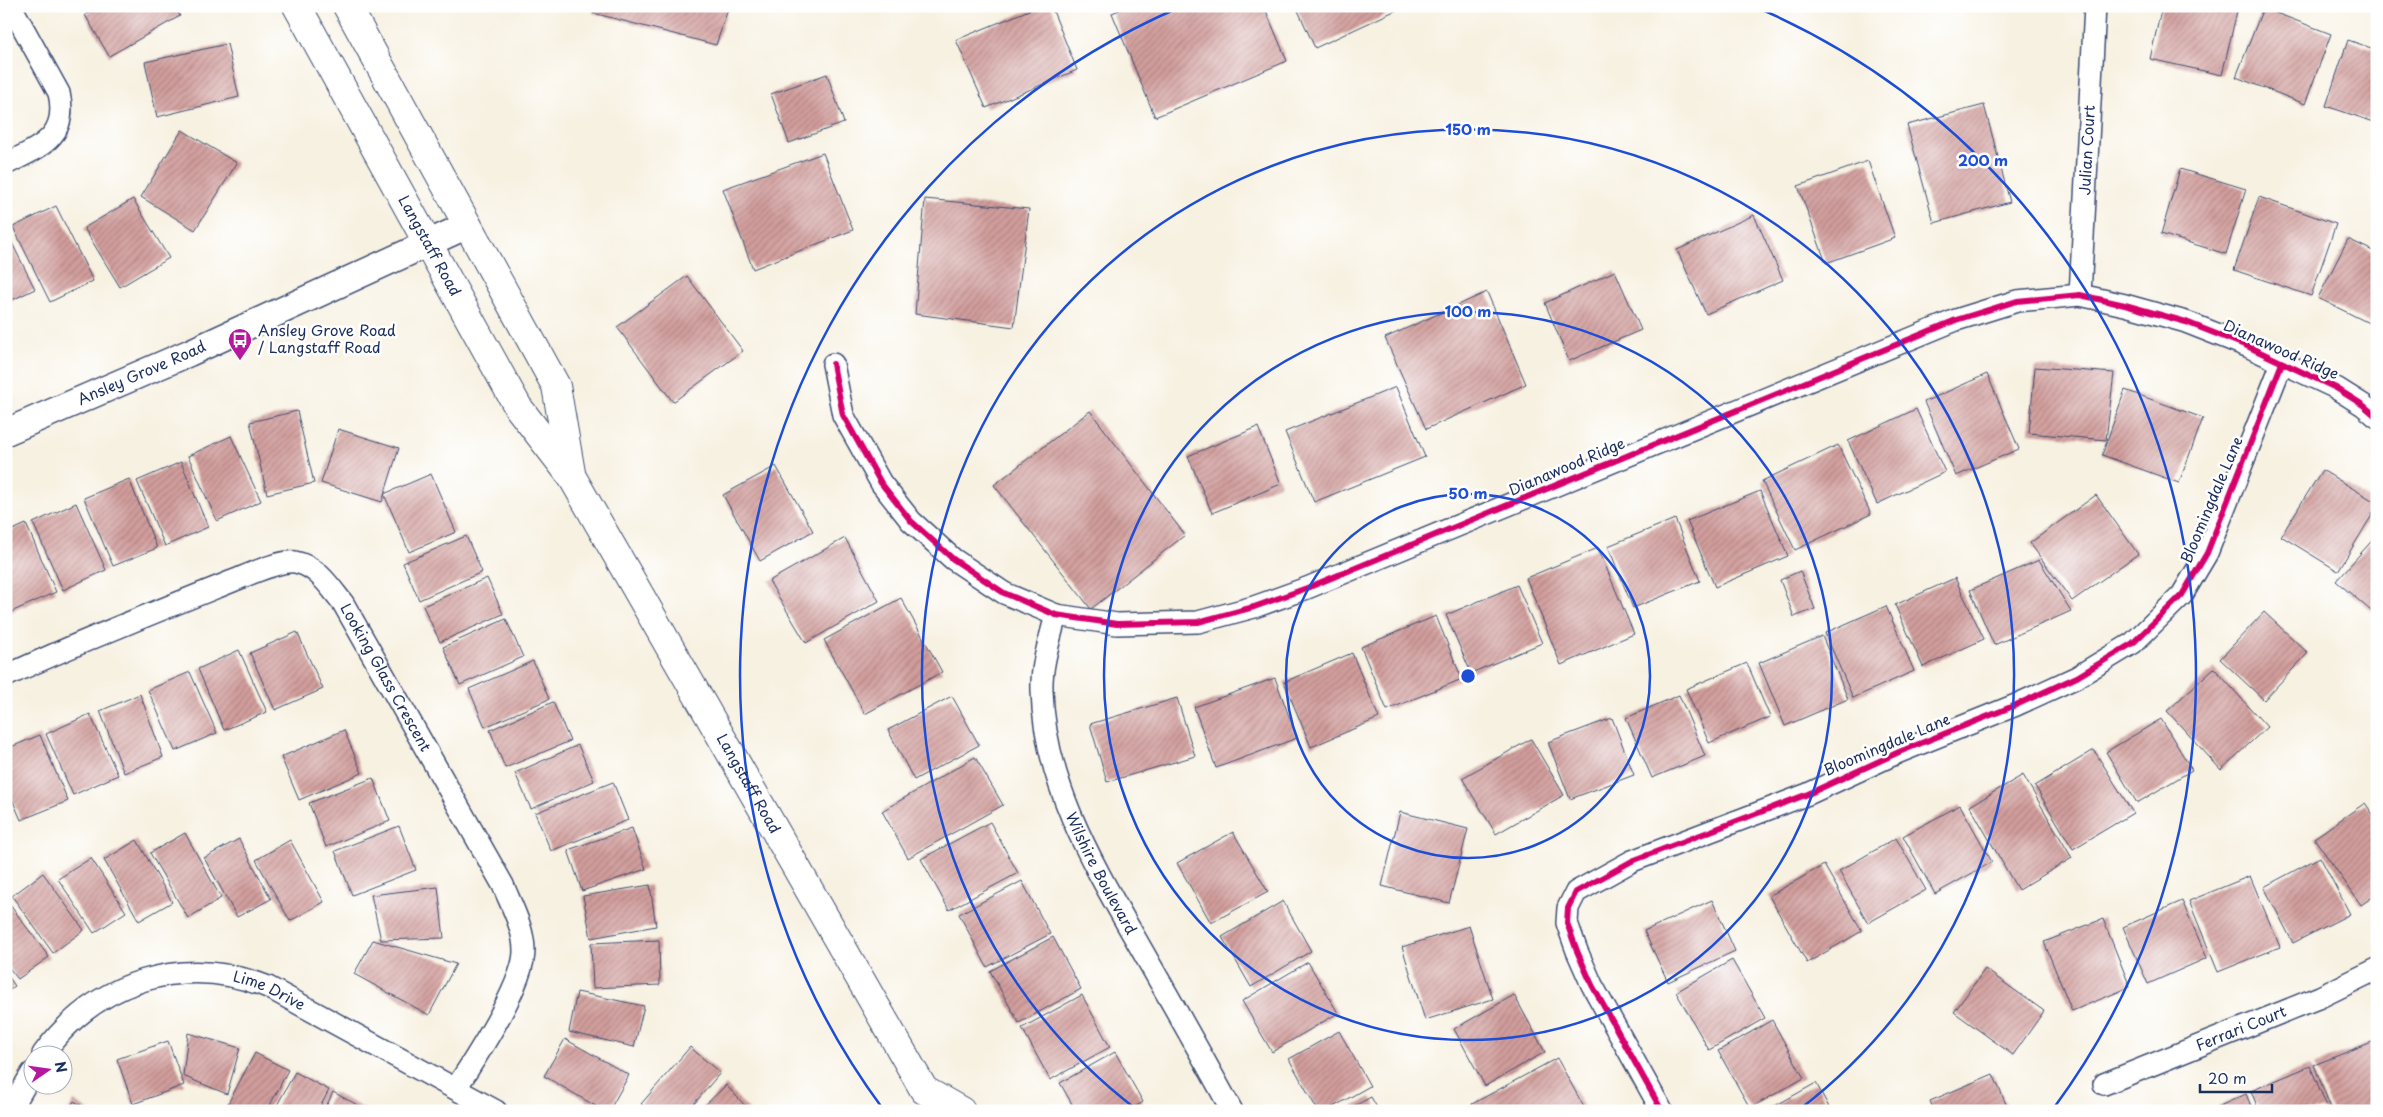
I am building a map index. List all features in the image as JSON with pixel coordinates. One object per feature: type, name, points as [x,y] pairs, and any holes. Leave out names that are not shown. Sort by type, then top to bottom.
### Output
[{"type":"main road","name":"Langstaff Road","points":[[297,6],[518,407],[572,477],[923,1100],[961,1111]]},
{"type":"main road","name":"Langstaff Road","points":[[347,6],[556,386],[572,477]]},
{"type":"street","points":[[6,164],[34,151],[55,135],[63,108],[59,93],[11,6]]},
{"type":"street","name":"Julian Court","points":[[2080,295],[2095,6]]},
{"type":"street","name":"Ansley Grove Road","points":[[6,432],[189,353],[468,225]]},
{"type":"street","name":"Dianawood Ridge","points":[[833,364],[843,415],[881,483],[911,521],[953,559],[1004,593],[1056,615],[1117,624],[1198,622],[1254,606],[1306,588],[1956,320],[2017,301],[2080,295],[2154,312],[2186,322],[2336,388],[2364,405],[2377,417]]},
{"type":"street","name":"Bloomingdale Lane","points":[[1662,1111],[1592,985],[1577,951],[1567,923],[1568,908],[1576,892],[1632,861],[1808,794],[1899,752],[2016,705],[2077,677],[2133,643],[2182,595],[2207,553],[2282,363]]},
{"type":"street","name":"Looking Glass Crescent","points":[[6,676],[189,599],[275,566],[293,562],[308,566],[322,578],[348,612],[503,885],[518,923],[524,951],[516,983],[476,1058],[456,1088]]},
{"type":"street","name":"Wilshire Boulevard","points":[[1056,615],[1042,689],[1048,736],[1058,782],[1074,823],[1106,887],[1232,1111]]},
{"type":"street","name":"Ferrari Court","points":[[2104,1084],[2320,997],[2377,969]]},
{"type":"street","name":"Lime Drive","points":[[51,1044],[64,1027],[86,1008],[116,990],[144,980],[176,973],[244,978],[268,987],[496,1111]]},
{"type":"street","points":[[10,1111],[22,1090]]},
{"type":"building","points":[[100,6],[174,6],[180,16],[109,56],[85,15]]},
{"type":"building","points":[[595,6],[729,6],[716,45],[593,13]]},
{"type":"building","points":[[1039,6],[1051,6],[1077,70],[986,108],[956,40]]},
{"type":"building","points":[[1129,6],[1264,6],[1287,61],[1155,117],[1112,13]]},
{"type":"building","points":[[1296,6],[1405,6],[1315,48]]},
{"type":"building","points":[[2162,6],[2238,7],[2222,75],[2150,59]]},
{"type":"building","points":[[2263,8],[2331,34],[2305,104],[2236,77]]},
{"type":"building","points":[[2348,40],[2377,50],[2377,123],[2326,106]]},
{"type":"building","points":[[227,44],[239,97],[157,117],[145,62]]},
{"type":"building","points":[[827,74],[844,123],[789,143],[771,94]]},
{"type":"building","points":[[6,97],[11,105],[6,108]]},
{"type":"building","points":[[1984,105],[2010,202],[1934,223],[1907,125]]},
{"type":"building","points":[[182,130],[237,163],[195,230],[141,197]]},
{"type":"building","points":[[823,153],[853,230],[753,269],[723,189]]},
{"type":"building","points":[[1868,161],[1895,238],[1826,263],[1798,186]]},
{"type":"building","points":[[2180,169],[2246,189],[2226,254],[2161,234]]},
{"type":"building","points":[[2259,197],[2336,224],[2311,296],[2234,270]]},
{"type":"building","points":[[133,199],[169,258],[120,287],[84,228]]},
{"type":"building","points":[[925,199],[1029,209],[1014,327],[915,314]]},
{"type":"building","points":[[56,206],[93,281],[50,302],[13,227]]},
{"type":"building","points":[[1754,215],[1783,280],[1706,314],[1677,250]]},
{"type":"building","points":[[6,231],[35,289],[6,303]]},
{"type":"building","points":[[2348,239],[2377,253],[2377,327],[2318,298]]},
{"type":"building","points":[[1615,271],[1641,330],[1569,361],[1545,303]]},
{"type":"building","points":[[687,276],[743,351],[673,402],[617,327]]},
{"type":"building","points":[[1487,292],[1526,384],[1426,429],[1385,338]]},
{"type":"building","points":[[2035,367],[2114,373],[2106,440],[2029,433]]},
{"type":"building","points":[[1987,374],[2019,449],[1956,476],[1924,402]]},
{"type":"building","points":[[1396,387],[1425,457],[1314,502],[1285,432]]},
{"type":"building","points":[[2125,390],[2203,418],[2179,483],[2102,455]]},
{"type":"building","points":[[1916,409],[1945,472],[1877,504],[1848,441]]},
{"type":"building","points":[[297,411],[314,483],[267,494],[250,422]]},
{"type":"building","points":[[1090,411],[1185,535],[1091,609],[994,485]]},
{"type":"building","points":[[1258,427],[1281,484],[1212,513],[1188,456]]},
{"type":"building","points":[[338,429],[399,448],[382,502],[321,483]]},
{"type":"building","points":[[231,436],[261,501],[217,521],[188,456]]},
{"type":"building","points":[[1838,445],[1871,514],[1795,550],[1762,481]]},
{"type":"building","points":[[181,462],[208,527],[165,546],[137,481]]},
{"type":"building","points":[[776,466],[813,531],[760,561],[723,495]]},
{"type":"building","points":[[2322,470],[2377,503],[2377,507],[2338,571],[2281,536]]},
{"type":"building","points":[[431,474],[456,532],[409,552],[384,494]]},
{"type":"building","points":[[129,479],[157,548],[113,566],[84,498]]},
{"type":"building","points":[[1760,491],[1788,556],[1715,587],[1687,521]]},
{"type":"building","points":[[2096,495],[2138,554],[2072,601],[2030,543]]},
{"type":"building","points":[[76,503],[106,570],[63,590],[33,523]]},
{"type":"building","points":[[1675,519],[1700,581],[1633,608],[1608,546]]},
{"type":"building","points":[[26,524],[56,592],[11,612],[6,601],[6,533]]},
{"type":"building","points":[[2377,535],[2377,616],[2336,581]]},
{"type":"building","points":[[466,536],[482,572],[419,600],[403,563]]},
{"type":"building","points":[[845,538],[879,601],[806,643],[769,581]]},
{"type":"building","points":[[1598,548],[1634,634],[1561,665],[1526,578]]},
{"type":"building","points":[[2039,560],[2071,611],[1994,645],[1970,590]]},
{"type":"building","points":[[1800,571],[1815,609],[1794,617],[1780,580]]},
{"type":"building","points":[[487,578],[503,614],[440,642],[423,606]]},
{"type":"building","points":[[1955,578],[1984,639],[1923,667],[1895,605]]},
{"type":"building","points":[[1517,585],[1542,643],[1471,673],[1446,615]]},
{"type":"building","points":[[901,598],[942,672],[865,714],[824,640]]},
{"type":"building","points":[[1886,606],[1914,671],[1853,698],[1825,633]]},
{"type":"building","points":[[2264,612],[2308,653],[2264,700],[2220,659]]},
{"type":"building","points":[[1436,616],[1462,679],[1387,710],[1361,647]]},
{"type":"building","points":[[506,619],[523,657],[460,685],[443,647]]},
{"type":"building","points":[[297,632],[323,689],[275,710],[250,653]]},
{"type":"building","points":[[1822,636],[1848,699],[1785,726],[1759,663]]},
{"type":"building","points":[[239,650],[267,712],[224,730],[198,669]]},
{"type":"building","points":[[1352,653],[1379,718],[1311,747],[1284,682]]},
{"type":"building","points":[[533,661],[549,699],[485,727],[469,689]]},
{"type":"building","points":[[1747,663],[1770,717],[1709,743],[1686,689]]},
{"type":"building","points":[[2214,668],[2267,727],[2221,770],[2167,711]]},
{"type":"building","points":[[190,672],[217,733],[175,751],[148,690]]},
{"type":"building","points":[[1275,678],[1297,738],[1216,768],[1194,707]]},
{"type":"building","points":[[140,694],[163,757],[124,773],[100,711]]},
{"type":"building","points":[[1679,695],[1705,756],[1652,778],[1626,718]]},
{"type":"building","points":[[952,696],[979,745],[914,780],[888,730]]},
{"type":"building","points":[[1177,698],[1195,756],[1107,782],[1090,724]]},
{"type":"building","points":[[553,702],[570,741],[505,768],[490,730]]},
{"type":"building","points":[[90,714],[118,775],[73,795],[46,734]]},
{"type":"building","points":[[1612,718],[1634,775],[1570,799],[1548,742]]},
{"type":"building","points":[[2161,719],[2192,770],[2137,803],[2106,752]]},
{"type":"building","points":[[344,730],[362,773],[299,800],[281,757]]},
{"type":"building","points":[[40,735],[68,801],[21,820],[6,785],[6,749]]},
{"type":"building","points":[[1531,739],[1564,795],[1496,834],[1462,778]]},
{"type":"building","points":[[578,745],[594,781],[531,809],[515,773]]},
{"type":"building","points":[[2094,750],[2133,813],[2073,849],[2035,786]]},
{"type":"building","points":[[975,757],[1003,805],[908,858],[882,811]]},
{"type":"building","points":[[2023,775],[2072,858],[2018,890],[1970,806]]},
{"type":"building","points":[[373,778],[390,821],[326,847],[309,803]]},
{"type":"building","points":[[613,782],[628,820],[551,851],[535,813]]},
{"type":"building","points":[[2365,803],[2377,820],[2377,894],[2361,905],[2314,838]]},
{"type":"building","points":[[1960,805],[1992,862],[1935,894],[1903,836]]},
{"type":"building","points":[[6,810],[12,824],[6,826]]},
{"type":"building","points":[[1400,812],[1468,829],[1449,903],[1382,886]]},
{"type":"building","points":[[990,822],[1018,873],[949,910],[921,859]]},
{"type":"building","points":[[399,826],[416,870],[352,895],[335,851]]},
{"type":"building","points":[[632,828],[646,869],[582,891],[568,850]]},
{"type":"building","points":[[1233,832],[1268,892],[1211,923],[1177,863]]},
{"type":"building","points":[[185,833],[221,898],[188,918],[150,853]]},
{"type":"building","points":[[1896,838],[1926,890],[1868,923],[1839,871]]},
{"type":"building","points":[[239,839],[271,899],[237,917],[204,858]]},
{"type":"building","points":[[137,840],[172,902],[139,921],[104,860]]},
{"type":"building","points":[[290,840],[324,902],[290,921],[256,860]]},
{"type":"building","points":[[2320,857],[2350,914],[2293,943],[2264,887]]},
{"type":"building","points":[[91,858],[126,912],[94,933],[58,879]]},
{"type":"building","points":[[1824,865],[1862,931],[1807,963],[1769,896]]},
{"type":"building","points":[[43,873],[84,930],[53,953],[12,896]]},
{"type":"building","points":[[2250,876],[2280,947],[2218,972],[2189,901]]},
{"type":"building","points":[[1022,881],[1050,934],[987,967],[959,914]]},
{"type":"building","points":[[650,885],[656,926],[591,938],[583,896]]},
{"type":"building","points":[[438,887],[444,938],[381,940],[371,895]]},
{"type":"building","points":[[1712,900],[1735,951],[1668,982],[1644,931]]},
{"type":"building","points":[[1283,901],[1311,951],[1251,987],[1222,937]]},
{"type":"building","points":[[2182,901],[2207,958],[2148,984],[2123,927]]},
{"type":"building","points":[[10,905],[49,957],[18,979],[6,964],[6,908]]},
{"type":"building","points":[[2103,919],[2130,987],[2072,1011],[2044,942]]},
{"type":"building","points":[[1469,926],[1493,999],[1425,1020],[1402,947]]},
{"type":"building","points":[[1053,937],[1081,989],[1019,1023],[990,971]]},
{"type":"building","points":[[373,940],[456,964],[429,1015],[354,974]]},
{"type":"building","points":[[659,940],[660,985],[593,988],[591,943]]},
{"type":"building","points":[[1732,960],[1765,1018],[1709,1050],[1676,992]]},
{"type":"building","points":[[1308,962],[1338,1013],[1272,1052],[1242,1001]]},
{"type":"building","points":[[1985,969],[2044,1011],[2013,1055],[1954,1012]]},
{"type":"building","points":[[6,973],[15,986],[6,993]]},
{"type":"building","points":[[577,992],[644,1006],[634,1047],[569,1032]]},
{"type":"building","points":[[1082,995],[1110,1047],[1050,1080],[1022,1028]]},
{"type":"building","points":[[1514,995],[1545,1052],[1485,1086],[1454,1029]]},
{"type":"building","points":[[1772,1020],[1804,1078],[1750,1108],[1718,1051]]},
{"type":"building","points":[[1339,1031],[1370,1086],[1326,1111],[1318,1111],[1289,1059]]},
{"type":"building","points":[[188,1033],[240,1048],[227,1094],[183,1076]]},
{"type":"building","points":[[565,1039],[629,1075],[609,1111],[604,1111],[544,1076]]},
{"type":"building","points":[[2377,1040],[2377,1109],[2332,1111],[2314,1065]]},
{"type":"building","points":[[168,1041],[184,1085],[133,1104],[117,1059]]},
{"type":"building","points":[[690,1047],[720,1073],[688,1111],[649,1111],[641,1104]]},
{"type":"building","points":[[1115,1052],[1143,1102],[1128,1111],[1076,1111],[1060,1083]]},
{"type":"building","points":[[255,1053],[288,1070],[267,1111],[224,1111]]},
{"type":"building","points":[[1557,1058],[1585,1109],[1476,1111],[1472,1104]]},
{"type":"building","points":[[2310,1066],[2329,1111],[2259,1111],[2251,1091]]},
{"type":"building","points":[[295,1072],[329,1090],[318,1111],[274,1111]]},
{"type":"building","points":[[1993,1074],[2009,1111],[1934,1111],[1930,1101]]},
{"type":"building","points":[[1816,1083],[1831,1111],[1766,1111]]},
{"type":"building","points":[[726,1085],[750,1111],[699,1111]]},
{"type":"building","points":[[333,1092],[369,1111],[324,1111]]},
{"type":"building","points":[[2246,1094],[2253,1111],[2209,1111]]},
{"type":"building","points":[[1371,1097],[1379,1111],[1345,1111]]},
{"type":"building","points":[[74,1101],[90,1111],[68,1111]]},
{"type":"cycle path","points":[[833,364],[843,415],[881,483],[911,521],[953,559],[1004,593],[1056,615],[1117,624],[1198,622],[1254,607],[1307,588],[1956,320],[2017,301],[2080,295],[2186,322],[2247,346],[2336,388],[2363,405],[2377,417]]},
{"type":"cycle path","points":[[1662,1111],[1592,985],[1577,951],[1567,923],[1568,908],[1576,892],[1632,861],[1808,794],[1899,752],[2016,705],[2077,677],[2133,643],[2182,595],[2207,553],[2282,363]]},
{"type":"place","name":"Ansley Grove Road / Langstaff Road","points":[[240,361]]}]
